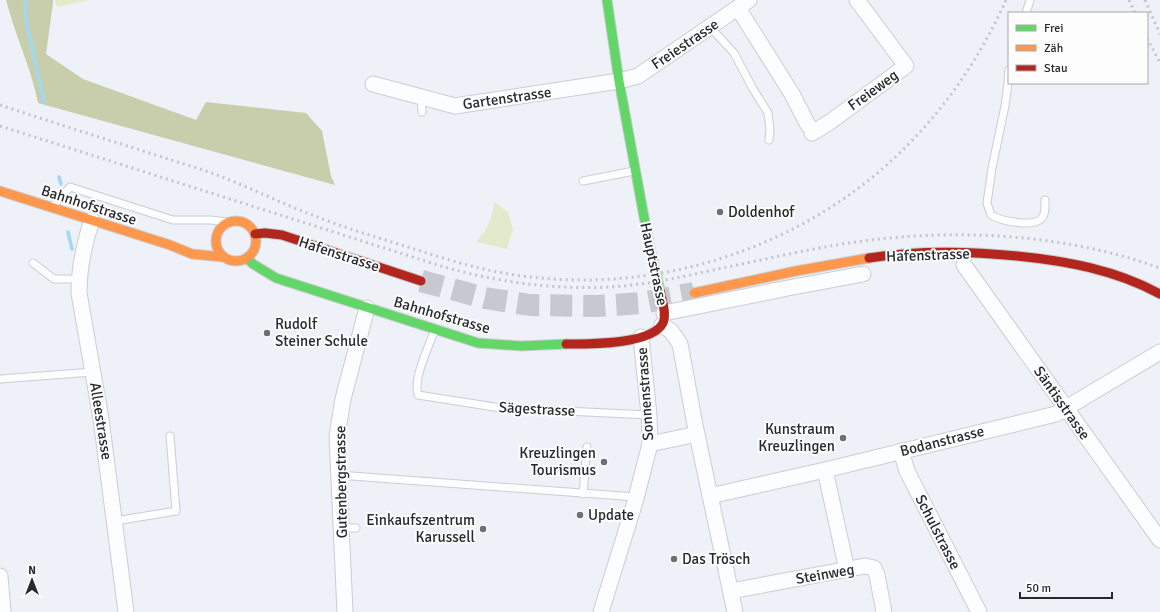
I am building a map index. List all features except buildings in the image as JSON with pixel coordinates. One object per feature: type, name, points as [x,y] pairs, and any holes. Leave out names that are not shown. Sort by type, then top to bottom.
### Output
[{"type":"main road","name":"Hauptstrasse","points":[[607,0],[619,81],[649,244],[660,290],[663,319]]},
{"type":"main road","name":"Bahnhofstrasse","points":[[0,191],[51,208],[90,225],[170,245],[192,254],[223,257]]},
{"type":"main road","points":[[234,220],[240,221],[252,228],[255,234],[255,247],[247,258],[235,261],[228,260],[218,252],[215,239],[217,232],[221,226],[227,222],[234,220]]},
{"type":"main road","points":[[207,238],[217,232]]},
{"type":"main road","name":"Hafenstrasse","points":[[255,234],[266,233],[282,235],[421,281]]},
{"type":"main road","name":"Bahnhofstrasse","points":[[170,245],[192,243]]},
{"type":"main road","name":"Hafenstrasse","points":[[694,293],[849,261],[901,254],[947,252],[1014,255],[1070,263],[1106,271],[1127,278],[1160,294]]},
{"type":"main road","name":"Bahnhofstrasse","points":[[247,258],[253,264],[276,278],[478,343],[521,346],[605,343],[649,335],[663,319]]},
{"type":"street","name":"Freieweg","points":[[744,4],[810,129],[830,122],[906,66],[857,0]]},
{"type":"street","name":"Freiestrasse","points":[[619,81],[638,76],[744,4]]},
{"type":"street","name":"Gartenstrasse","points":[[373,84],[422,105],[442,103],[455,106],[619,81]]},
{"type":"street","name":"Alleestrasse","points":[[90,225],[82,252],[79,293],[101,419],[126,612]]},
{"type":"street","name":"Säntisstrasse","points":[[964,265],[1160,540]]},
{"type":"street","points":[[663,319],[788,288],[863,274]]},
{"type":"street","name":"Gutenbergstrasse","points":[[345,612],[337,436],[343,399],[367,308]]},
{"type":"street","name":"Hauptstrasse","points":[[663,319],[680,344],[697,434],[735,612]]},
{"type":"street","name":"Sonnenstrasse","points":[[601,612],[636,498],[650,444],[642,337]]},
{"type":"street","name":"Bodanstrasse","points":[[710,496],[825,470],[1056,414],[1067,409],[1160,352]]},
{"type":"street","points":[[650,444],[697,434]]},
{"type":"street","name":"Schulstrasse","points":[[901,451],[907,471],[976,611]]},
{"type":"street","points":[[825,470],[847,570]]},
{"type":"street","name":"Steinweg","points":[[731,591],[865,566],[878,566],[877,575],[884,612]]},
{"type":"street","points":[[0,576],[3,612]]},
{"type":"lane","points":[[1026,12],[1030,0]]},
{"type":"lane","points":[[710,27],[734,53],[753,89],[768,113],[770,130],[769,140]]},
{"type":"lane","points":[[1008,83],[987,203],[991,215],[1000,220],[1032,223],[1042,219],[1045,213],[1045,200]]},
{"type":"lane","points":[[583,181],[636,171]]},
{"type":"lane","points":[[51,208],[70,187],[173,220],[205,219],[227,222]]},
{"type":"lane","points":[[33,263],[54,279],[79,279]]},
{"type":"lane","name":"Sägestrasse","points":[[434,330],[417,381],[416,390],[418,396],[501,408],[649,415]]},
{"type":"lane","points":[[0,379],[93,372]]},
{"type":"lane","points":[[115,521],[176,511],[170,436]]},
{"type":"lane","points":[[583,494],[587,447]]},
{"type":"lane","points":[[338,475],[636,498]]},
{"type":"lane","points":[[341,528],[356,528]]},
{"type":"green space","points":[[6,0],[53,0],[46,54],[83,79],[196,120],[206,102],[306,113],[322,131],[331,176],[335,185],[38,103]]},
{"type":"green space","points":[[55,0],[89,0],[57,7]]},
{"type":"green space","points":[[494,202],[508,212],[513,229],[507,249],[476,242],[489,224]]},
{"type":"waterway","points":[[25,0],[26,21],[44,102]]},
{"type":"waterway","points":[[59,177],[61,184]]},
{"type":"waterway","points":[[68,232],[72,249]]},
{"type":"tunnel","points":[[421,281],[485,298],[530,305],[597,306],[642,303],[694,293]]},
{"type":"railway","points":[[0,105],[209,172],[335,224],[467,265],[509,274],[550,279],[591,280],[632,277],[672,271],[712,261],[751,248],[789,231],[825,211],[854,191],[882,169],[908,145],[953,92],[973,63],[1006,0]]},
{"type":"railway","points":[[1129,0],[1135,12]]},
{"type":"railway","points":[[1145,0],[1160,34]]},
{"type":"railway","points":[[1148,40],[1160,63]]},
{"type":"railway","points":[[0,126],[444,267],[485,277],[526,284],[589,288],[650,283],[798,252],[839,245],[879,239],[950,235],[986,235],[1057,242],[1126,257],[1160,268]]},
{"type":"traffic: fast","points":[[607,0],[619,81],[649,244]]},
{"type":"traffic: fast","points":[[649,244],[660,290]]},
{"type":"traffic: fast","points":[[247,258],[253,264],[276,278],[478,343],[521,346],[566,344]]},
{"type":"traffic: slow","points":[[0,191],[170,245],[192,254],[223,257]]},
{"type":"traffic: slow","points":[[240,221],[247,224],[253,230],[256,241],[255,249],[247,258],[240,261],[232,261],[225,258],[217,249],[216,237],[219,230],[228,222],[240,221]]},
{"type":"traffic: slow","points":[[694,293],[796,271],[869,258]]},
{"type":"traffic: jam","points":[[255,234],[265,233],[282,235],[421,281]]},
{"type":"traffic: jam","points":[[869,258],[887,255],[943,252],[999,254],[1036,258],[1073,264],[1109,273],[1160,294]]},
{"type":"traffic: jam","points":[[566,344],[618,342],[646,336],[657,330],[663,323],[664,319],[664,307],[660,290]]},
{"type":"place","name":"Doldenhof","points":[[720,212]]},
{"type":"place","name":"Rudolf Steiner Schule","points":[[267,333]]},
{"type":"place","name":"Kunstraum Kreuzlingen","points":[[843,438]]},
{"type":"place","name":"Kreuzlingen Tourismus","points":[[604,462]]},
{"type":"place","name":"Update","points":[[580,515]]},
{"type":"place","name":"Einkaufszentrum Karussell","points":[[483,529]]},
{"type":"place","name":"Das Trösch","points":[[674,559]]}]
